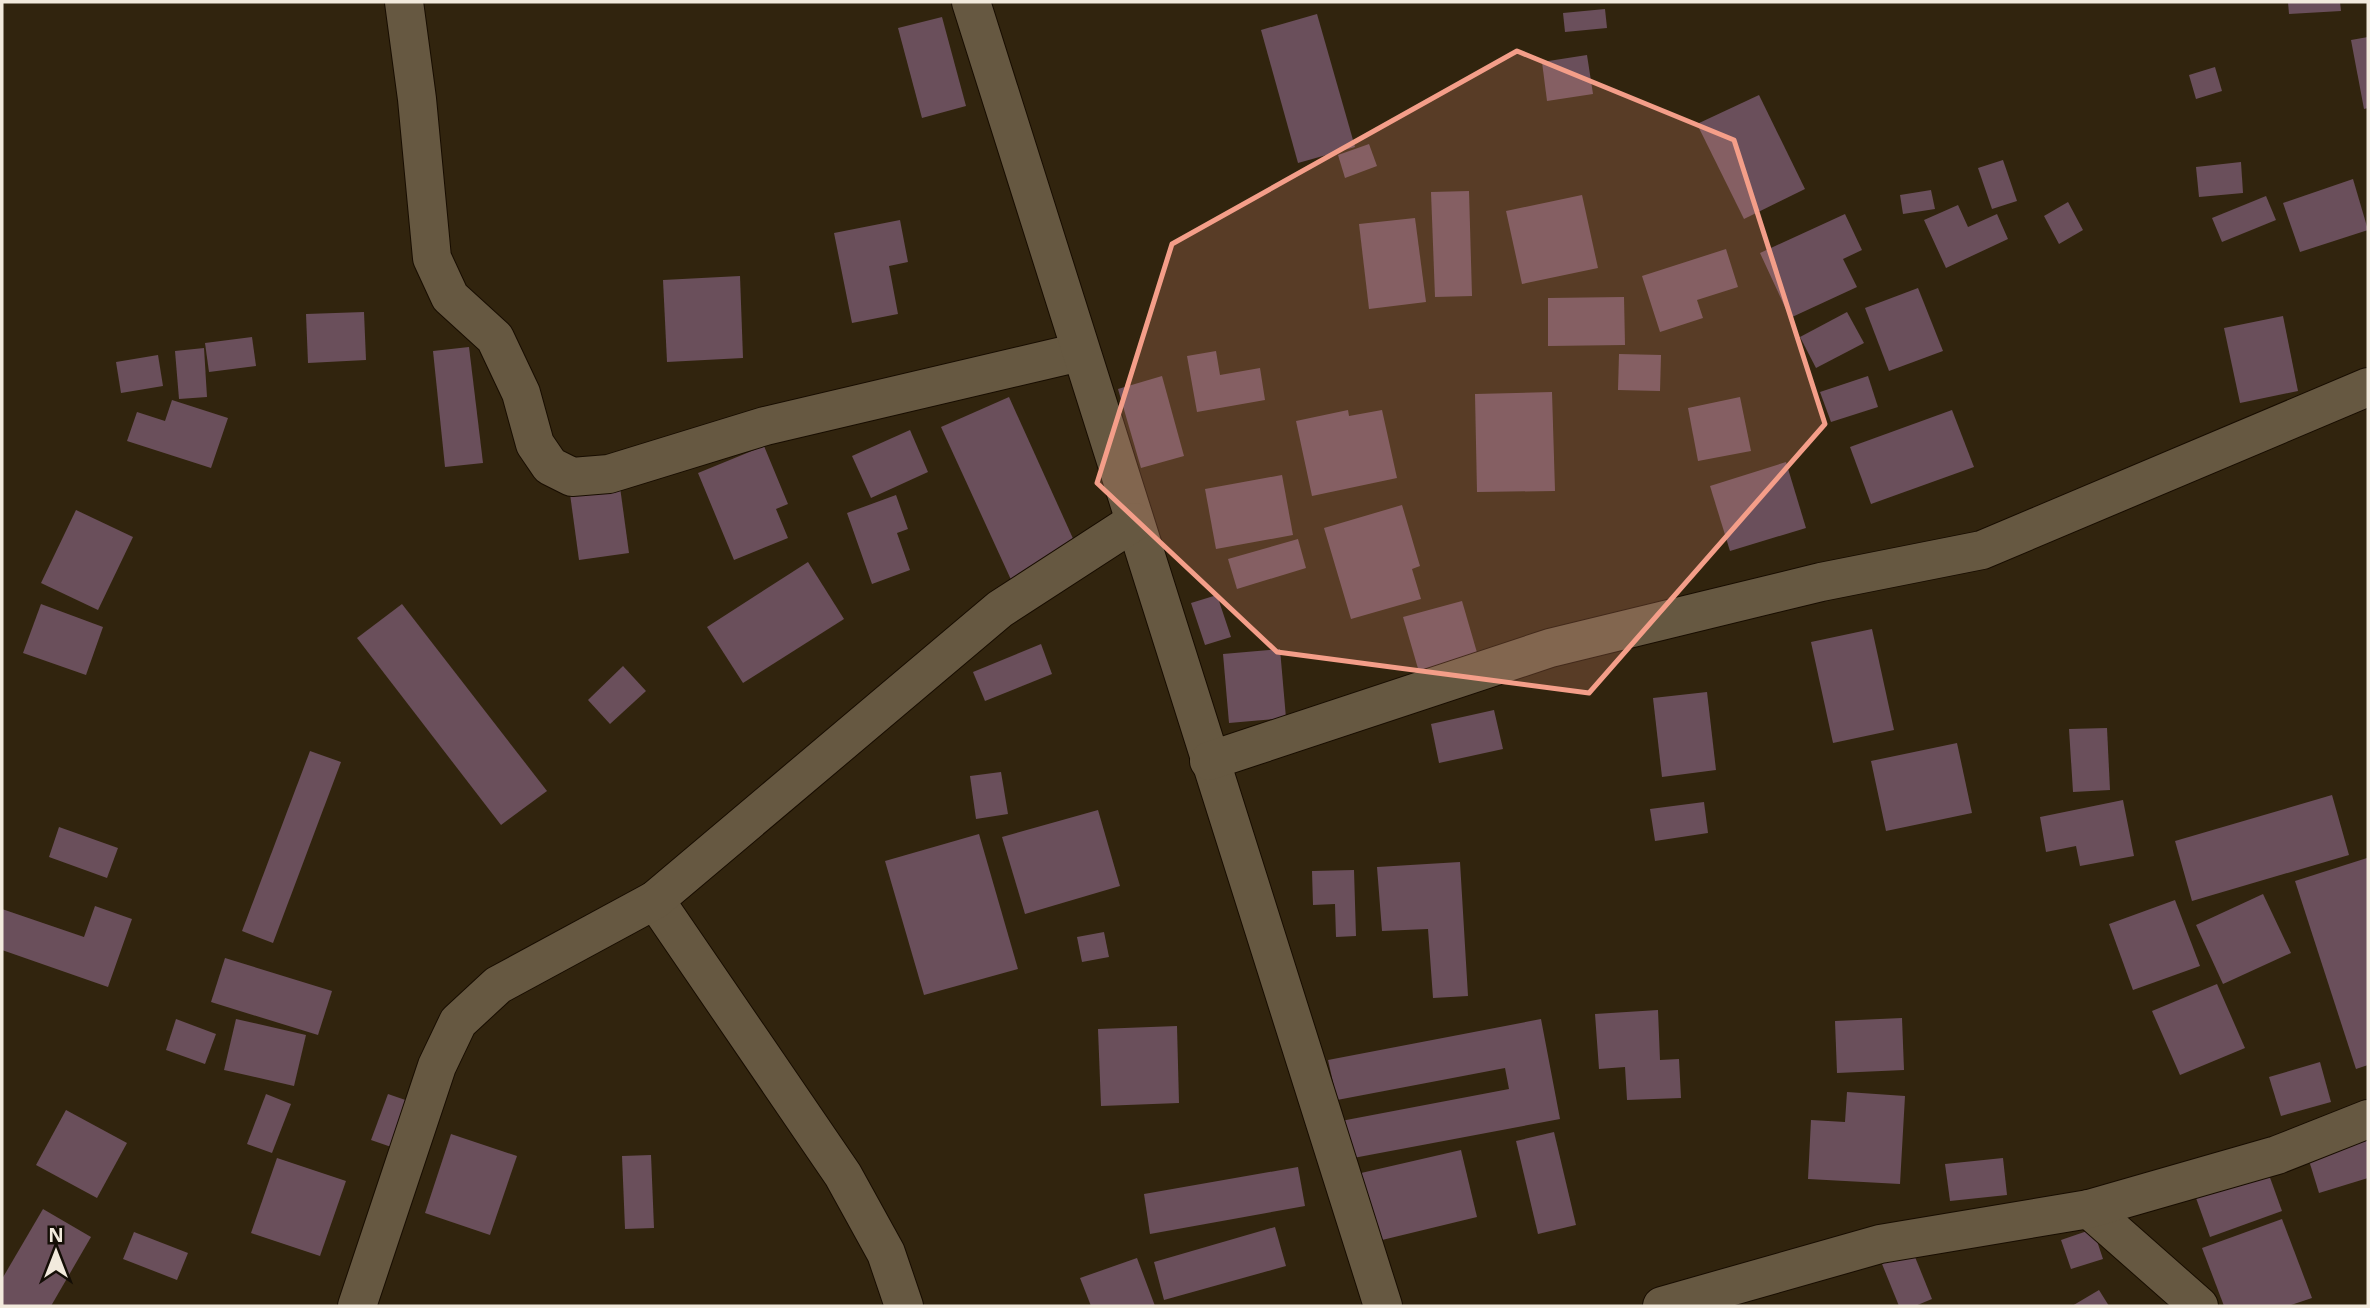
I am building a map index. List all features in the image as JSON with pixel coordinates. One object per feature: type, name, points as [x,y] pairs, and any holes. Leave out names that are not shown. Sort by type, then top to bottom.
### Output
[{"type":"street","points":[[404,2],[417,99],[432,258],[450,297],[495,338],[521,393],[535,444],[550,466],[572,477],[609,474],[765,426],[1080,352]]},
{"type":"street","points":[[971,2],[1382,1306]]},
{"type":"street","points":[[1209,761],[1550,648],[1821,582],[1982,550],[2368,387]]},
{"type":"street","points":[[357,1306],[437,1066],[458,1022],[498,985],[655,900],[1000,609],[1134,522]]},
{"type":"street","points":[[655,900],[842,1175],[886,1253],[904,1306]]},
{"type":"street","points":[[1662,1306],[1880,1244],[2089,1209],[2277,1155],[2368,1119]]},
{"type":"street","points":[[2089,1209],[2199,1306]]},
{"type":"highlighted area","points":[[1517,51],[1734,140],[1825,424],[1589,693],[1277,652],[1097,483],[1172,244]]},
{"type":"building","points":[[2288,2],[2340,2],[2341,11],[2289,14]]},
{"type":"building","points":[[1605,9],[1607,28],[1565,32],[1563,13]]},
{"type":"building","points":[[1317,14],[1355,147],[1298,163],[1261,30]]},
{"type":"building","points":[[942,17],[966,106],[922,118],[898,28]]},
{"type":"building","points":[[2368,37],[2368,108],[2364,109],[2351,40]]},
{"type":"building","points":[[1587,55],[1593,94],[1547,101],[1542,62]]},
{"type":"building","points":[[2215,67],[2222,91],[2196,99],[2189,75]]},
{"type":"building","points":[[1759,95],[1805,189],[1744,219],[1697,124]]},
{"type":"building","points":[[1369,144],[1377,166],[1345,178],[1338,155]]},
{"type":"building","points":[[2003,160],[2017,201],[1992,209],[1978,168]]},
{"type":"building","points":[[2241,162],[2243,193],[2199,197],[2196,167]]},
{"type":"building","points":[[2353,179],[2368,230],[2300,252],[2283,203]]},
{"type":"building","points":[[1931,190],[1935,209],[1903,214],[1900,195]]},
{"type":"building","points":[[1469,191],[1472,296],[1435,297],[1431,192]]},
{"type":"building","points":[[1582,195],[1598,268],[1522,284],[1506,211]]},
{"type":"building","points":[[2266,196],[2276,220],[2222,242],[2212,218]]},
{"type":"building","points":[[2068,202],[2083,230],[2059,244],[2044,216]]},
{"type":"building","points":[[1958,205],[1968,227],[1997,214],[2008,239],[1946,268],[1924,220]]},
{"type":"building","points":[[1845,214],[1862,250],[1843,259],[1857,287],[1790,318],[1760,253]]},
{"type":"building","points":[[1415,218],[1426,302],[1369,309],[1359,224]]},
{"type":"building","points":[[900,220],[908,262],[889,266],[898,314],[852,323],[834,233]]},
{"type":"building","points":[[1726,249],[1738,287],[1697,300],[1703,318],[1660,332],[1642,276]]},
{"type":"building","points":[[740,276],[743,358],[667,362],[663,280]]},
{"type":"building","points":[[1918,288],[1943,351],[1889,371],[1865,308]]},
{"type":"building","points":[[1624,297],[1625,345],[1548,346],[1548,298]]},
{"type":"building","points":[[364,312],[366,360],[308,363],[306,314]]},
{"type":"building","points":[[1847,312],[1864,343],[1816,368],[1800,337]]},
{"type":"building","points":[[2283,316],[2298,391],[2240,403],[2224,328]]},
{"type":"building","points":[[252,337],[256,366],[209,372],[205,343]]},
{"type":"building","points":[[469,347],[483,463],[445,467],[433,351]]},
{"type":"building","points":[[204,348],[207,397],[179,399],[175,351]]},
{"type":"building","points":[[1216,351],[1220,375],[1260,368],[1265,400],[1197,412],[1187,356]]},
{"type":"building","points":[[1619,354],[1661,355],[1660,391],[1618,390]]},
{"type":"building","points":[[158,355],[163,386],[121,393],[116,362]]},
{"type":"building","points":[[1162,376],[1184,456],[1141,468],[1118,389]]},
{"type":"building","points":[[1868,376],[1878,407],[1831,422],[1820,392]]},
{"type":"building","points":[[1552,392],[1555,491],[1477,492],[1475,394]]},
{"type":"building","points":[[1009,397],[1080,554],[1013,584],[941,427]]},
{"type":"building","points":[[1740,397],[1751,451],[1698,461],[1688,408]]},
{"type":"building","points":[[172,400],[228,418],[211,468],[127,441],[137,412],[165,421]]},
{"type":"building","points":[[1348,410],[1349,416],[1382,410],[1397,478],[1312,496],[1296,421]]},
{"type":"building","points":[[1952,410],[1974,467],[1871,504],[1850,447]]},
{"type":"building","points":[[910,430],[928,472],[871,498],[852,456]]},
{"type":"building","points":[[764,446],[788,504],[776,509],[788,538],[734,560],[698,473]]},
{"type":"building","points":[[1786,462],[1806,528],[1730,551],[1710,486]]},
{"type":"building","points":[[1282,475],[1293,535],[1216,549],[1205,489]]},
{"type":"building","points":[[620,487],[629,553],[579,560],[570,494]]},
{"type":"building","points":[[896,495],[908,529],[897,533],[910,570],[872,584],[847,513]]},
{"type":"building","points":[[1402,505],[1420,566],[1412,569],[1421,599],[1351,619],[1324,528]]},
{"type":"building","points":[[76,510],[133,537],[98,610],[41,583]]},
{"type":"building","points":[[1298,539],[1306,568],[1237,589],[1228,559]]},
{"type":"building","points":[[808,562],[844,619],[743,683],[707,627]]},
{"type":"building","points":[[1217,595],[1231,637],[1205,645],[1191,603]]},
{"type":"building","points":[[1462,601],[1478,656],[1419,672],[1403,617]]},
{"type":"building","points":[[41,604],[103,627],[86,675],[23,653]]},
{"type":"building","points":[[402,604],[547,791],[501,825],[357,638]]},
{"type":"building","points":[[1872,629],[1894,730],[1833,743],[1811,642]]},
{"type":"building","points":[[1041,644],[1052,674],[985,701],[973,672]]},
{"type":"building","points":[[1280,649],[1286,718],[1229,723],[1223,654]]},
{"type":"building","points":[[623,666],[646,691],[610,724],[588,700]]},
{"type":"building","points":[[1707,692],[1716,770],[1662,777],[1653,698]]},
{"type":"building","points":[[1494,710],[1503,749],[1439,763],[1431,724]]},
{"type":"building","points":[[2107,728],[2110,790],[2073,792],[2069,729]]},
{"type":"building","points":[[1957,743],[1972,813],[1886,831],[1871,761]]},
{"type":"building","points":[[310,751],[341,762],[273,943],[242,931]]},
{"type":"building","points":[[1001,772],[1008,814],[976,819],[970,776]]},
{"type":"building","points":[[2332,795],[2349,855],[2192,901],[2175,841]]},
{"type":"building","points":[[2123,800],[2134,856],[2080,866],[2076,846],[2046,852],[2040,817]]},
{"type":"building","points":[[1704,802],[1708,833],[1655,841],[1650,809]]},
{"type":"building","points":[[1098,810],[1120,886],[1025,914],[1002,837]]},
{"type":"building","points":[[59,827],[118,848],[107,878],[49,857]]},
{"type":"building","points":[[979,834],[1018,969],[924,995],[885,861]]},
{"type":"building","points":[[2367,858],[2368,1065],[2356,1069],[2295,881]]},
{"type":"building","points":[[1460,862],[1468,996],[1433,998],[1428,929],[1382,931],[1377,867]]},
{"type":"building","points":[[1354,870],[1356,936],[1336,937],[1335,904],[1313,905],[1312,871]]},
{"type":"building","points":[[2263,894],[2291,953],[2223,984],[2196,925]]},
{"type":"building","points":[[2175,900],[2200,966],[2133,990],[2109,924]]},
{"type":"building","points":[[95,906],[132,919],[108,987],[2,950],[2,909],[84,937]]},
{"type":"building","points":[[1104,932],[1109,957],[1082,962],[1077,937]]},
{"type":"building","points":[[225,958],[332,991],[318,1035],[211,1002]]},
{"type":"building","points":[[2217,984],[2245,1048],[2180,1075],[2152,1011]]},
{"type":"building","points":[[1658,1010],[1660,1060],[1679,1059],[1681,1098],[1627,1100],[1625,1067],[1599,1069],[1595,1014]]},
{"type":"building","points":[[1902,1018],[1904,1070],[1837,1073],[1835,1021]]},
{"type":"building","points":[[176,1019],[216,1034],[205,1064],[166,1050]]},
{"type":"building","points":[[236,1019],[306,1035],[294,1086],[224,1070]]},
{"type":"building","points":[[1541,1019],[1560,1119],[1348,1159],[1341,1121],[1509,1089],[1505,1068],[1337,1100],[1328,1060]]},
{"type":"building","points":[[1177,1026],[1179,1103],[1101,1106],[1098,1029]]},
{"type":"building","points":[[2320,1062],[2331,1102],[2281,1116],[2269,1077]]},
{"type":"building","points":[[1847,1092],[1905,1096],[1900,1184],[1808,1179],[1811,1120],[1845,1122]]},
{"type":"building","points":[[266,1094],[291,1104],[272,1153],[247,1144]]},
{"type":"building","points":[[388,1094],[417,1104],[400,1150],[371,1140]]},
{"type":"building","points":[[66,1110],[127,1143],[97,1198],[36,1165]]},
{"type":"building","points":[[1554,1132],[1576,1225],[1538,1234],[1516,1141]]},
{"type":"building","points":[[451,1134],[517,1156],[490,1235],[425,1213]]},
{"type":"building","points":[[2368,1135],[2368,1178],[2319,1193],[2307,1154]]},
{"type":"building","points":[[1461,1150],[1477,1217],[1378,1241],[1361,1173]]},
{"type":"building","points":[[651,1155],[654,1228],[625,1229],[622,1156]]},
{"type":"building","points":[[277,1158],[346,1181],[320,1256],[251,1233]]},
{"type":"building","points":[[2003,1158],[2007,1195],[1950,1201],[1945,1164]]},
{"type":"building","points":[[1298,1167],[1305,1206],[1150,1234],[1144,1194]]},
{"type":"building","points":[[2268,1172],[2282,1211],[2210,1237],[2196,1198]]},
{"type":"building","points":[[43,1209],[91,1237],[51,1306],[2,1306],[2,1279]]},
{"type":"building","points":[[2282,1219],[2312,1298],[2288,1306],[2224,1306],[2202,1248]]},
{"type":"building","points":[[1275,1227],[1286,1266],[1164,1300],[1154,1262]]},
{"type":"building","points":[[2093,1229],[2103,1259],[2071,1269],[2061,1240]]},
{"type":"building","points":[[134,1232],[188,1253],[177,1280],[123,1259]]},
{"type":"building","points":[[1911,1247],[1932,1299],[1915,1306],[1899,1306],[1880,1259]]},
{"type":"building","points":[[1137,1258],[1155,1306],[1091,1306],[1080,1278]]},
{"type":"building","points":[[2099,1290],[2109,1306],[2072,1306]]}]
